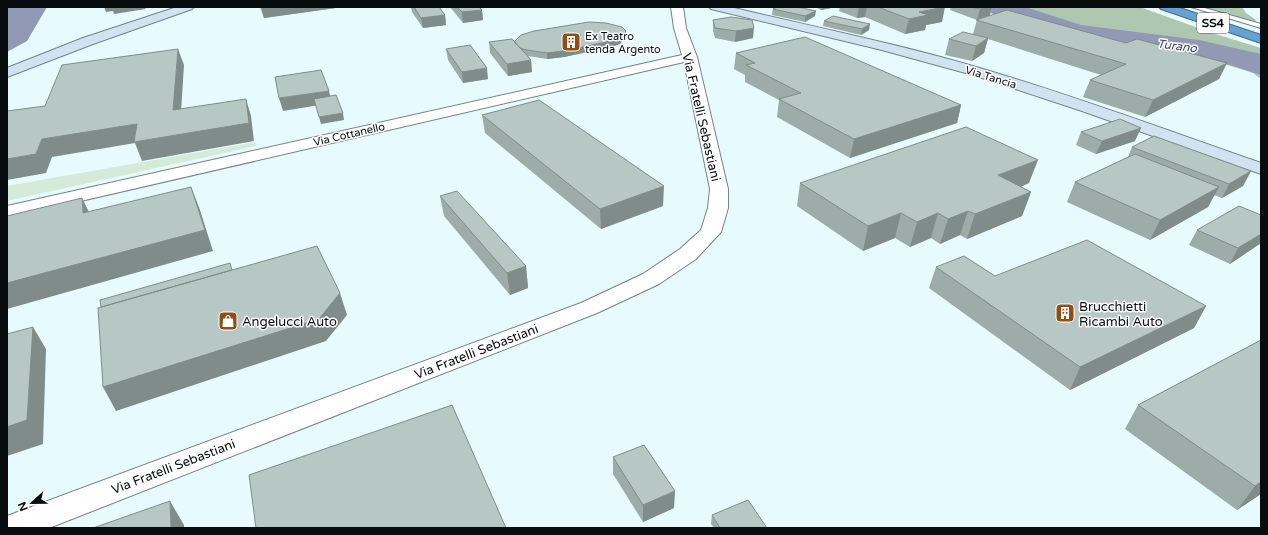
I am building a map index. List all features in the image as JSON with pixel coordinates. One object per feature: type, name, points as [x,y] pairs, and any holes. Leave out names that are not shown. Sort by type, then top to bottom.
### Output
[{"type":"highway","name":"SS4","points":[[1165,7],[1261,39]]},
{"type":"highway","name":"SS4","points":[[1186,7],[1261,31]]},
{"type":"main road","points":[[7,73],[88,41],[188,7]]},
{"type":"main road","name":"Via Tancia","points":[[715,7],[863,42],[979,72],[1261,169]]},
{"type":"street","name":"Via Fratelli Sebastiani","points":[[12,528],[588,308],[651,279],[688,254],[711,232],[718,208],[719,189],[690,57],[680,28],[677,7]]},
{"type":"street","name":"Via Cottanello","points":[[7,212],[690,57]]},
{"type":"lane","points":[[1194,7],[1261,26]]},
{"type":"green space","points":[[985,7],[1140,7],[1212,33],[1261,48],[1261,79],[1253,73],[1221,63],[1181,58],[1017,19]]},
{"type":"green space","points":[[1200,7],[1242,7],[1246,13],[1256,20],[1255,22]]},
{"type":"green space","points":[[256,142],[256,146],[7,201],[7,186]]},
{"type":"water","points":[[7,7],[47,7],[27,41],[7,52]]},
{"type":"building","points":[[414,7],[439,7],[445,15],[421,18]]},
{"type":"building","points":[[457,7],[479,7],[482,10],[462,12]]},
{"type":"building","points":[[777,7],[798,7],[816,11],[805,16],[773,9]]},
{"type":"building","points":[[878,7],[945,7],[919,12],[928,15],[909,19]]},
{"type":"building","points":[[972,7],[991,7],[980,9]]},
{"type":"building","points":[[1007,10],[1126,43],[1137,39],[1227,63],[1153,100],[1090,80],[1126,64],[976,20]]},
{"type":"building","points":[[833,16],[870,24],[862,29],[824,21]]},
{"type":"building","points":[[731,17],[752,20],[754,28],[736,31],[715,28],[713,20]]},
{"type":"building","name":"Ex Teatro tenda Argento","points":[[589,22],[606,23],[622,27],[626,31],[620,38],[611,41],[547,53],[520,48],[515,43],[521,35],[534,31]]},
{"type":"building","points":[[963,32],[988,38],[976,46],[949,39]]},
{"type":"building","points":[[805,37],[961,105],[854,139],[779,99],[801,93],[746,65],[755,63],[736,53]]},
{"type":"building","points":[[512,39],[531,60],[507,64],[489,42]]},
{"type":"building","points":[[470,45],[487,68],[462,72],[446,49]]},
{"type":"building","points":[[178,49],[173,110],[246,99],[249,123],[134,142],[137,124],[42,139],[36,154],[7,159],[7,111],[45,106],[62,65]]},
{"type":"building","points":[[321,70],[329,91],[279,98],[275,77]]},
{"type":"building","points":[[336,95],[343,113],[319,117],[314,99]]},
{"type":"building","points":[[539,100],[664,186],[600,209],[482,115]]},
{"type":"building","points":[[1120,119],[1141,128],[1102,141],[1081,132]]},
{"type":"building","points":[[966,127],[1038,160],[998,175],[1031,192],[975,214],[968,211],[948,219],[938,213],[917,222],[901,213],[868,226],[800,183]]},
{"type":"building","points":[[1154,136],[1251,171],[1229,184],[1132,147]]},
{"type":"building","points":[[1135,154],[1219,187],[1160,220],[1075,182]]},
{"type":"building","points":[[191,187],[205,230],[7,283],[7,216],[82,198],[83,213]]},
{"type":"building","points":[[457,191],[526,266],[507,273],[440,196]]},
{"type":"building","points":[[1239,206],[1261,215],[1261,234],[1238,248],[1197,230]]},
{"type":"building","name":"Brucchietti Ricambi Auto","points":[[1087,240],[1206,306],[1080,367],[936,267],[964,256],[995,276]]},
{"type":"building","points":[[317,246],[340,293],[319,319],[103,387],[98,308]]},
{"type":"building","points":[[230,263],[232,270],[101,307],[100,300]]},
{"type":"building","points":[[33,327],[27,420],[7,427],[7,334]]},
{"type":"building","points":[[1261,340],[1261,482],[1255,486],[1138,405]]},
{"type":"building","points":[[452,405],[506,528],[256,528],[249,475]]},
{"type":"building","points":[[644,445],[675,491],[643,505],[613,457]]},
{"type":"building","points":[[748,500],[767,528],[720,528],[712,515]]},
{"type":"building","points":[[170,501],[171,528],[93,528]]},
{"type":"waterway","name":"Turano","points":[[1000,7],[1046,24],[1081,34],[1199,49],[1241,58],[1261,65]]},
{"type":"place","name":"Ex Teatro tenda Argento","points":[[571,42]]},
{"type":"place","name":"Brucchietti Ricambi Auto","points":[[1065,313]]},
{"type":"place","name":"Angelucci Auto","points":[[228,321]]}]
